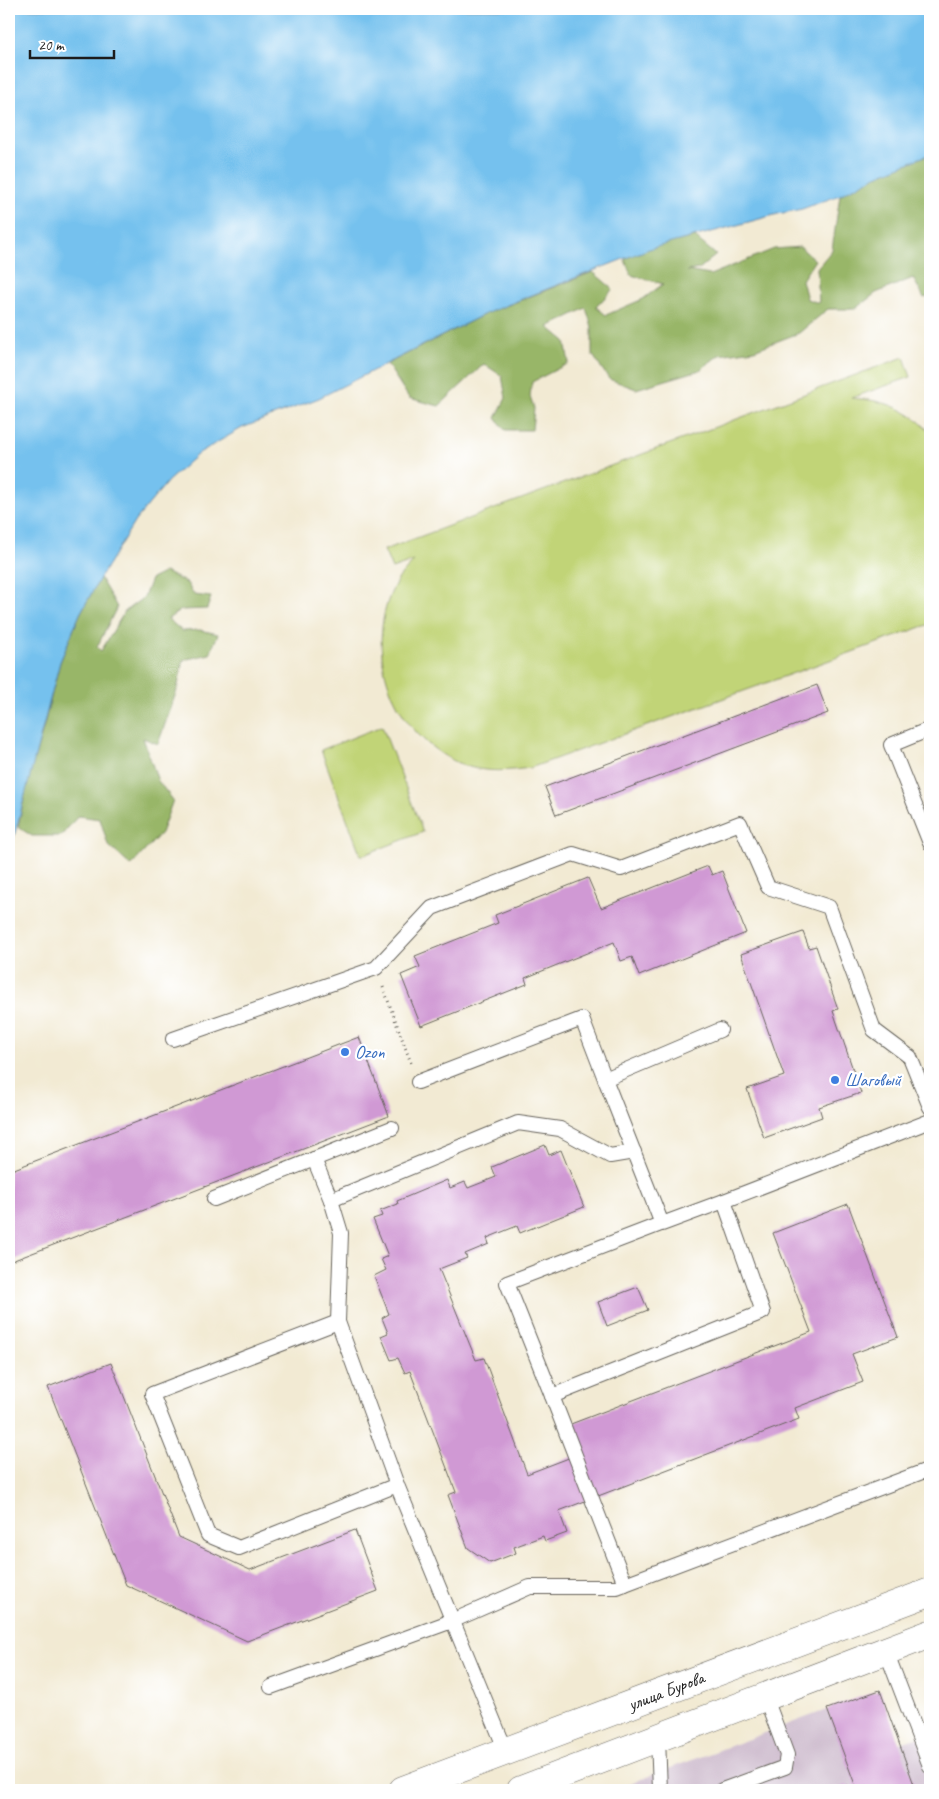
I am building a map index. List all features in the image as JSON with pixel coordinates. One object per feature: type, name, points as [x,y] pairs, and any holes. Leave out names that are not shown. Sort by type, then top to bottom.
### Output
[{"type":"main road","name":"улица Бурова","points":[[402,1790],[930,1592]]},
{"type":"main road","points":[[521,1790],[930,1634]]},
{"type":"lane","points":[[930,729],[891,745],[930,843]]},
{"type":"lane","points":[[173,1039],[376,968],[432,908],[573,854],[621,869],[740,822],[768,887],[829,907],[874,1030],[910,1057],[930,1107]]},
{"type":"lane","points":[[418,1082],[582,1019],[662,1224],[666,1222]]},
{"type":"lane","points":[[606,1079],[720,1030]]},
{"type":"lane","points":[[624,1584],[507,1283],[930,1121]]},
{"type":"lane","points":[[331,1200],[518,1124],[560,1129],[610,1156],[634,1152]]},
{"type":"lane","points":[[214,1199],[392,1128]]},
{"type":"lane","points":[[314,1160],[331,1200],[341,1233],[338,1322],[397,1485],[506,1751]]},
{"type":"lane","points":[[552,1396],[764,1312],[724,1201]]},
{"type":"lane","points":[[338,1322],[152,1394],[208,1535],[239,1548],[397,1485]]},
{"type":"lane","points":[[271,1687],[452,1621],[530,1587],[617,1587],[930,1469]]},
{"type":"lane","points":[[886,1651],[930,1766]]},
{"type":"lane","points":[[722,1790],[785,1767],[787,1755],[764,1696]]},
{"type":"lane","points":[[658,1738],[660,1790]]},
{"type":"path","points":[[376,968],[418,1082]]},
{"type":"shaded area","points":[[880,1690],[899,1743],[930,1734],[930,1790],[612,1790]]},
{"type":"green space","points":[[930,154],[930,296],[924,298],[913,278],[876,293],[855,309],[828,309],[799,333],[754,350],[719,355],[700,370],[636,389],[609,379],[592,354],[592,327],[586,308],[548,327],[565,341],[569,363],[532,382],[530,396],[534,408],[532,430],[505,430],[496,418],[506,398],[502,376],[484,364],[439,406],[409,398],[387,364],[485,314],[593,272],[613,289],[596,307],[606,315],[643,299],[663,284],[631,275],[625,260],[637,252],[695,237],[716,255],[699,269],[687,271],[710,275],[774,249],[800,247],[815,260],[802,280],[807,299],[819,303],[817,268],[832,250],[840,195],[874,177]]},
{"type":"green space","points":[[904,357],[911,377],[851,398],[869,400],[898,408],[913,417],[930,433],[930,624],[530,768],[488,770],[463,765],[439,752],[418,734],[401,712],[389,687],[383,661],[381,634],[386,607],[397,581],[414,561],[392,569],[384,550]]},
{"type":"green space","points":[[165,572],[187,583],[194,595],[211,597],[207,609],[181,610],[168,619],[182,631],[200,630],[218,634],[210,654],[183,660],[177,690],[158,744],[143,738],[158,781],[173,800],[161,833],[131,866],[108,845],[100,819],[78,816],[61,836],[32,836],[18,827],[28,780],[60,662],[80,614],[100,578],[117,607],[97,647],[101,651],[125,611],[144,597],[151,579]]},
{"type":"green space","points":[[382,726],[423,832],[361,856],[321,750]]},
{"type":"water","points":[[9,9],[930,9],[930,154],[874,177],[840,195],[802,209],[649,249],[485,314],[319,398],[242,428],[199,453],[168,481],[135,521],[80,614],[60,662],[9,856]]},
{"type":"building","points":[[817,685],[828,713],[556,815],[545,787]]},
{"type":"building","points":[[708,866],[712,875],[722,871],[746,933],[639,976],[632,957],[621,961],[614,942],[525,978],[527,984],[421,1026],[401,975],[420,967],[415,956],[498,923],[495,915],[588,878],[601,908]]},
{"type":"building","points":[[803,932],[809,948],[816,946],[838,1009],[833,1011],[861,1093],[819,1107],[822,1117],[764,1138],[747,1089],[784,1076],[741,954]]},
{"type":"building","points":[[359,1037],[389,1116],[9,1262],[9,1171]]},
{"type":"building","points":[[545,1145],[549,1155],[561,1150],[584,1207],[520,1233],[517,1226],[487,1238],[489,1244],[465,1254],[467,1258],[439,1269],[476,1360],[484,1358],[527,1474],[574,1456],[563,1427],[811,1332],[773,1233],[848,1204],[898,1337],[852,1354],[863,1382],[795,1408],[799,1419],[559,1511],[567,1533],[545,1541],[543,1536],[514,1547],[516,1553],[490,1563],[468,1548],[448,1495],[456,1492],[410,1371],[405,1373],[398,1358],[391,1360],[381,1336],[388,1333],[382,1318],[389,1314],[374,1276],[386,1270],[381,1259],[388,1256],[373,1219],[382,1216],[380,1211],[398,1204],[397,1201],[447,1180],[450,1188],[465,1182],[468,1188],[496,1177],[492,1167]]},
{"type":"building","points":[[638,1287],[648,1310],[607,1326],[598,1302]]},
{"type":"building","points":[[111,1363],[179,1537],[250,1570],[355,1530],[378,1591],[247,1641],[126,1585],[48,1387]]},
{"type":"building","points":[[880,1690],[916,1790],[857,1790],[827,1709]]},
{"type":"building","points":[[847,1785],[849,1790],[832,1790]]},
{"type":"place","name":"Ozon","points":[[345,1052]]},
{"type":"place","name":"Шаговый","points":[[835,1080]]}]
